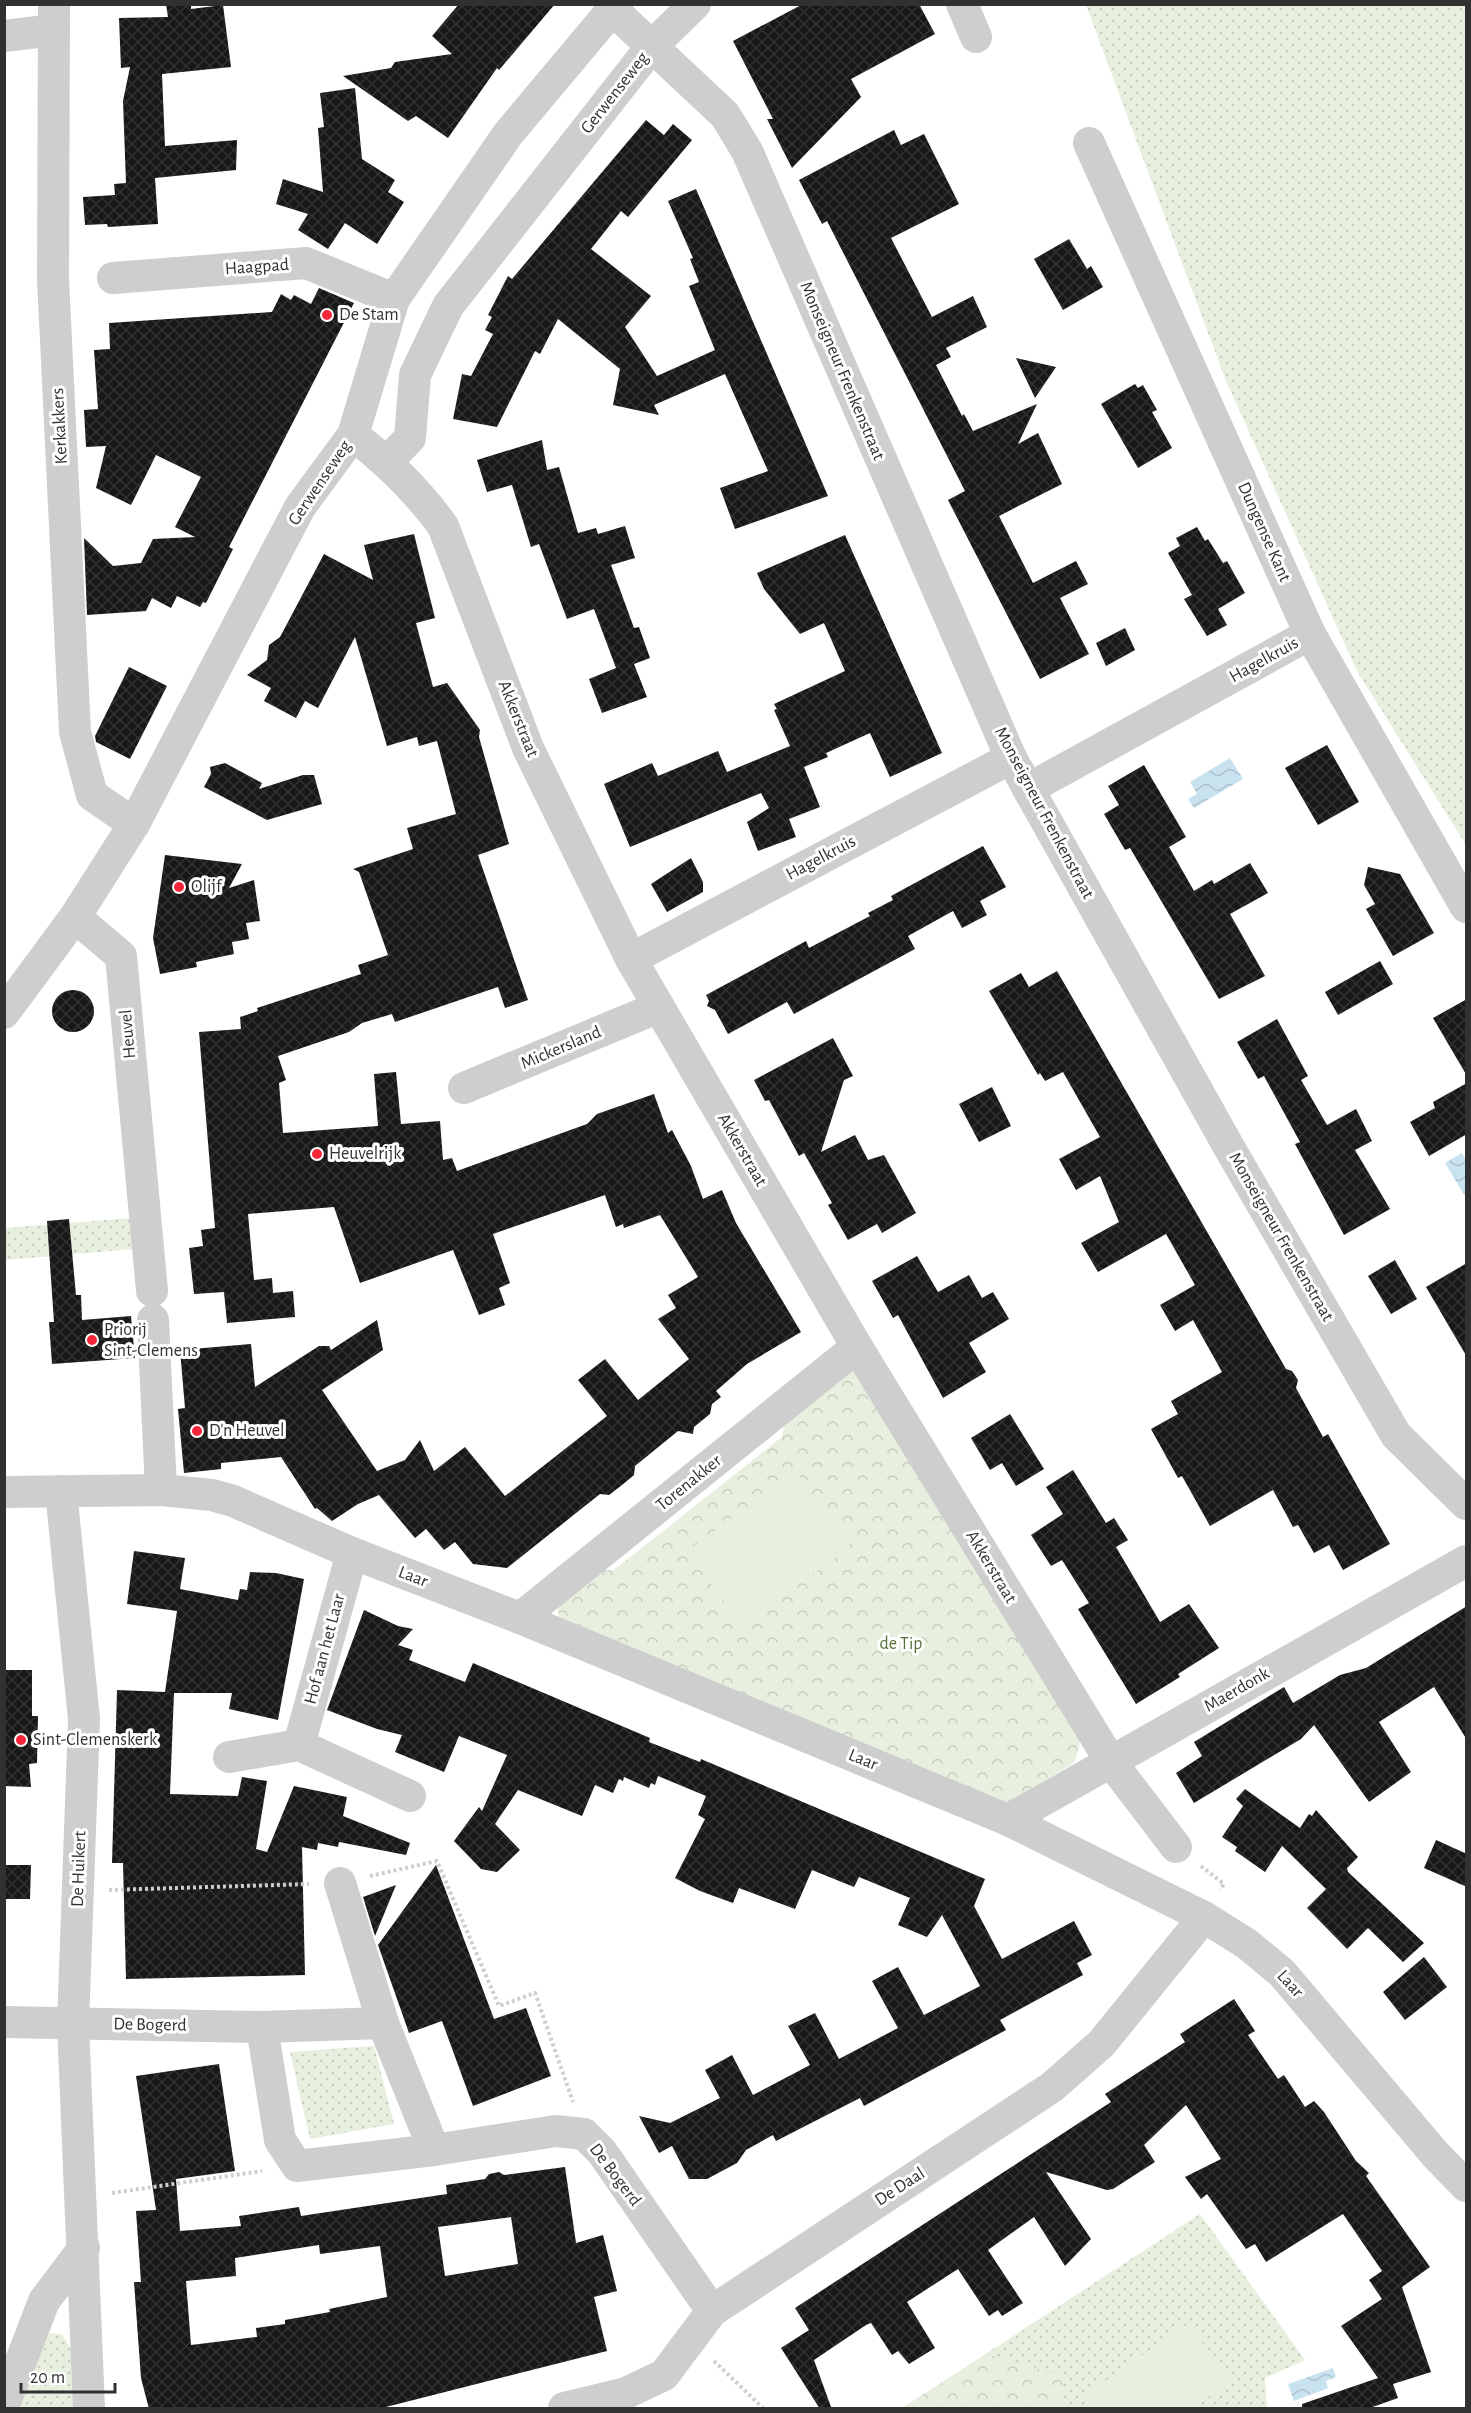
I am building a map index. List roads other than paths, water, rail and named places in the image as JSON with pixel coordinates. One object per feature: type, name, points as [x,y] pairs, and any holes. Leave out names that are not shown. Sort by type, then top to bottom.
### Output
[{"type":"street","name":"Gerwenseweg","points":[[387,461],[410,438],[415,375],[448,306],[652,46],[695,4]]},
{"type":"street","points":[[962,4],[976,37]]},
{"type":"street","name":"Gerwenseweg","points":[[75,916],[134,824],[300,507],[353,435],[394,299],[508,134],[615,7]]},
{"type":"street","name":"Monseigneur Frenkenstraat","points":[[615,7],[724,115],[747,151],[1011,758],[1230,1149],[1396,1435],[1467,1504]]},
{"type":"street","points":[[4,36],[54,17]]},
{"type":"street","name":"Kerkakkers","points":[[54,17],[53,279],[75,732],[92,795],[134,824]]},
{"type":"street","name":"Dungense Kant","points":[[1089,143],[1310,634],[1467,908]]},
{"type":"street","name":"Haagpad","points":[[112,278],[306,263],[394,299]]},
{"type":"street","name":"Akkerstraat","points":[[353,435],[387,461],[420,494],[443,526],[528,748],[631,959],[857,1347],[1111,1762],[1176,1847]]},
{"type":"street","name":"Hagelkruis","points":[[1028,789],[1310,634]]},
{"type":"street","name":"Hagelkruis","points":[[631,959],[1011,758]]},
{"type":"street","points":[[4,1013],[75,916]]},
{"type":"street","name":"Heuvel","points":[[75,916],[121,956],[153,1306],[162,1490]]},
{"type":"street","name":"Mickersland","points":[[464,1088],[659,1007]]},
{"type":"street","name":"Torenakker","points":[[520,1618],[857,1347]]},
{"type":"street","points":[[4,1492],[162,1490]]},
{"type":"street","name":"Laar","points":[[162,1490],[212,1495],[233,1501],[351,1553],[520,1618],[1008,1820],[1204,1917],[1246,1944],[1282,1973],[1435,2154],[1467,2186]]},
{"type":"street","name":"De Huikert","points":[[61,1491],[84,1719],[74,2024],[89,2409]]},
{"type":"street","name":"Hof aan het Laar","points":[[299,1745],[351,1553]]},
{"type":"street","name":"Maerdonk","points":[[1008,1820],[1467,1561]]},
{"type":"street","points":[[229,1757],[299,1745],[410,1796]]},
{"type":"street","points":[[340,1883],[383,2023],[434,2150]]},
{"type":"street","name":"De Daal","points":[[564,2409],[626,2393],[664,2374],[712,2311],[1052,2087],[1101,2044],[1204,1917]]},
{"type":"street","name":"De Bogerd","points":[[4,2022],[262,2027],[383,2023]]},
{"type":"street","name":"De Bogerd","points":[[262,2027],[280,2140],[297,2166],[434,2150],[556,2131],[584,2134],[602,2152],[712,2311]]},
{"type":"street","points":[[4,2405],[44,2301],[84,2248]]},
{"type":"water","points":[[1230,758],[1243,779],[1194,808],[1188,799],[1197,794],[1190,782]]},
{"type":"water","points":[[1462,1153],[1466,1161],[1465,1196],[1445,1163]]},
{"type":"water","points":[[1333,2368],[1336,2377],[1326,2381],[1328,2388],[1294,2401],[1288,2384]]},
{"type":"place","name":"De Stam","points":[[327,315]]},
{"type":"place","name":"Olijf","points":[[179,887]]},
{"type":"place","name":"Heuvelrijk","points":[[317,1154]]},
{"type":"place","name":"Priorij Sint-Clemens","points":[[92,1340]]},
{"type":"place","name":"D'n Heuvel","points":[[197,1431]]},
{"type":"place","name":"Sint-Clemenskerk","points":[[21,1740]]},
{"type":"park label","name":"de Tip","points":[[901,1644]]}]
